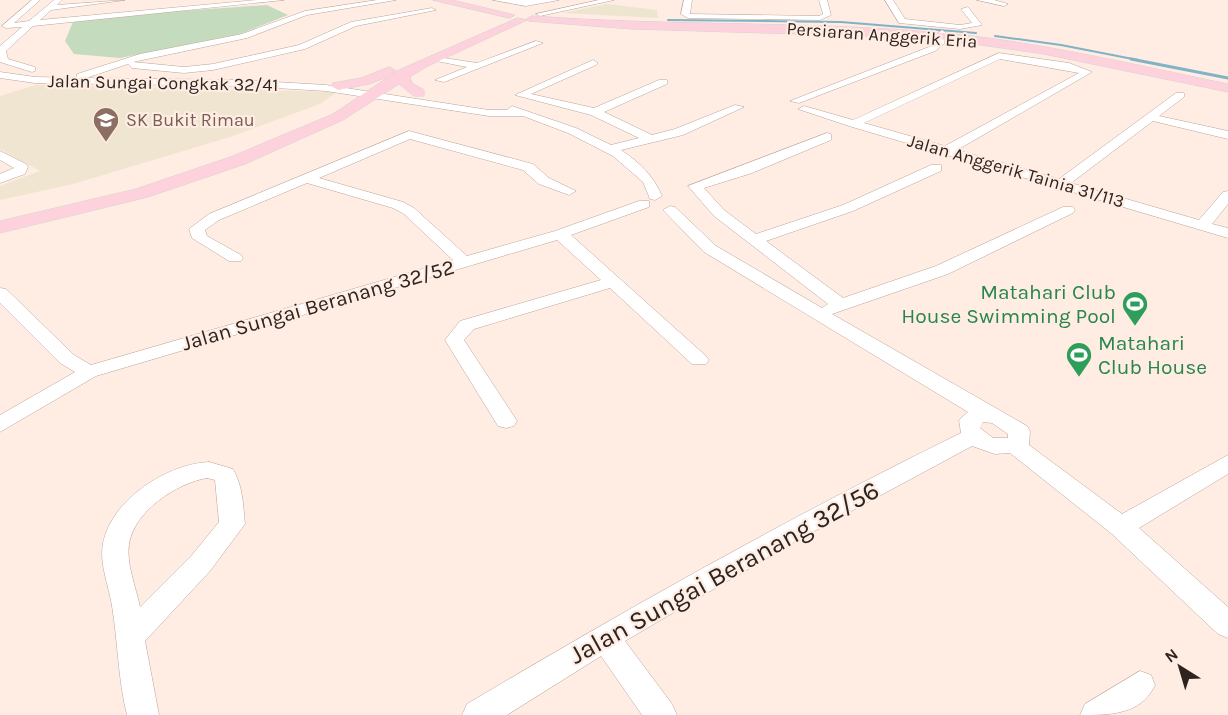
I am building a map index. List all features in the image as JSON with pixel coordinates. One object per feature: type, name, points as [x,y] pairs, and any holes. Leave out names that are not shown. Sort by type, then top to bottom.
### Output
[{"type":"main road","name":"Persiaran Anggerik Eria","points":[[438,0],[525,16],[633,27],[817,28],[912,34],[936,39],[970,39],[1072,55],[1228,86]]},
{"type":"main road","name":"Persiaran Anggerik Eria","points":[[452,0],[525,16],[645,24],[835,25],[936,39],[1050,48],[1228,86]]},
{"type":"main road","points":[[332,88],[397,72],[434,58],[525,16]]},
{"type":"main road","points":[[0,226],[113,201],[193,177],[302,134],[397,72],[525,16]]},
{"type":"main road","points":[[397,72],[406,86],[419,93]]},
{"type":"main road","points":[[332,88],[339,95],[345,107]]},
{"type":"main road","points":[[0,214],[97,194],[184,167],[345,107],[402,98]]},
{"type":"street","points":[[3,28],[36,0]]},
{"type":"street","points":[[58,0],[0,50],[4,61],[33,69],[86,73]]},
{"type":"street","points":[[51,8],[121,0]]},
{"type":"street","points":[[3,28],[152,10],[280,0]]},
{"type":"street","points":[[70,81],[86,73],[140,57],[244,36],[305,13],[392,0]]},
{"type":"street","points":[[497,0],[526,4],[555,0]]},
{"type":"street","points":[[525,16],[590,0]]},
{"type":"street","points":[[525,16],[610,0]]},
{"type":"street","points":[[688,0],[685,14],[697,17],[755,13],[825,17],[827,15],[823,0]]},
{"type":"street","points":[[889,0],[902,21],[960,27],[978,25],[965,9]]},
{"type":"street","points":[[981,0],[1004,4]]},
{"type":"street","points":[[117,64],[184,70],[213,67],[302,47],[354,24],[432,10],[418,4]]},
{"type":"street","points":[[0,14],[23,12]]},
{"type":"street","points":[[784,106],[800,105],[936,39]]},
{"type":"street","points":[[440,80],[480,67],[539,43]]},
{"type":"street","points":[[852,123],[992,58],[1018,57],[1075,67],[1087,74],[946,151]]},
{"type":"street","points":[[434,58],[480,67]]},
{"type":"street","points":[[593,63],[520,95],[595,112],[652,140]]},
{"type":"street","name":"Jalan Sungai Congkak 32/41","points":[[0,75],[70,81],[242,83],[372,90]]},
{"type":"street","points":[[595,112],[663,82]]},
{"type":"street","points":[[372,90],[419,93],[500,105],[563,126],[610,149],[649,179],[653,210],[670,210],[710,249],[818,315],[982,425],[989,445],[1007,447],[1014,445],[1121,527],[1228,625]]},
{"type":"street","points":[[372,90],[402,98],[489,112],[525,113]]},
{"type":"street","points":[[1061,184],[1180,95]]},
{"type":"street","points":[[465,108],[476,102]]},
{"type":"street","name":"Jalan Anggerik Tainia 31/113","points":[[800,105],[852,123],[1228,233]]},
{"type":"street","points":[[610,149],[679,132],[739,107]]},
{"type":"street","points":[[1150,117],[1228,135]]},
{"type":"street","points":[[236,258],[200,238],[197,229],[214,217],[409,135],[528,167],[544,181],[569,190]]},
{"type":"street","points":[[827,136],[747,170],[695,186],[720,213],[753,240],[841,305]]},
{"type":"street","points":[[0,155],[20,165],[20,171],[0,179]]},
{"type":"street","points":[[753,240],[848,208],[936,168]]},
{"type":"street","points":[[309,178],[398,205],[409,212],[464,262]]},
{"type":"street","points":[[1202,225],[1228,195]]},
{"type":"street","name":"Jalan Sungai Beranang 32/52","points":[[0,425],[89,372],[560,234],[650,200]]},
{"type":"street","points":[[818,315],[942,270],[1068,210]]},
{"type":"street","points":[[560,234],[699,360]]},
{"type":"street","points":[[506,421],[454,340],[467,325],[613,282]]},
{"type":"street","points":[[0,293],[67,359],[89,372]]},
{"type":"street","name":"Jalan Sungai Beranang 32/56","points":[[478,715],[605,637],[982,425]]},
{"type":"street","points":[[1121,527],[1228,463]]},
{"type":"street","points":[[131,636],[201,564],[232,524],[230,488],[225,474],[208,470],[185,475],[159,489],[123,524],[116,543],[131,636],[136,691],[143,715]]},
{"type":"street","points":[[605,637],[661,715]]},
{"type":"street","points":[[1096,715],[1140,685]]},
{"type":"shaded area","points":[[607,4],[657,10],[658,18],[563,13]]},
{"type":"shaded area","name":"SK Bukit Rimau","points":[[36,85],[337,92],[320,104],[230,137],[73,184],[0,200],[0,186],[40,171],[0,149],[0,96]]},
{"type":"green space","points":[[267,5],[288,15],[240,34],[120,58],[74,54],[65,41],[73,22],[151,13]]},
{"type":"waterway","points":[[668,20],[841,22],[976,33]]},
{"type":"waterway","points":[[995,36],[1061,45],[1138,60]]},
{"type":"waterway","points":[[1131,59],[1228,78]]},
{"type":"place","name":"SK Bukit Rimau","points":[[106,143]]},
{"type":"place","name":"Matahari Club House Swimming Pool","points":[[1135,327]]},
{"type":"place","name":"Matahari Club House","points":[[1079,378]]}]
